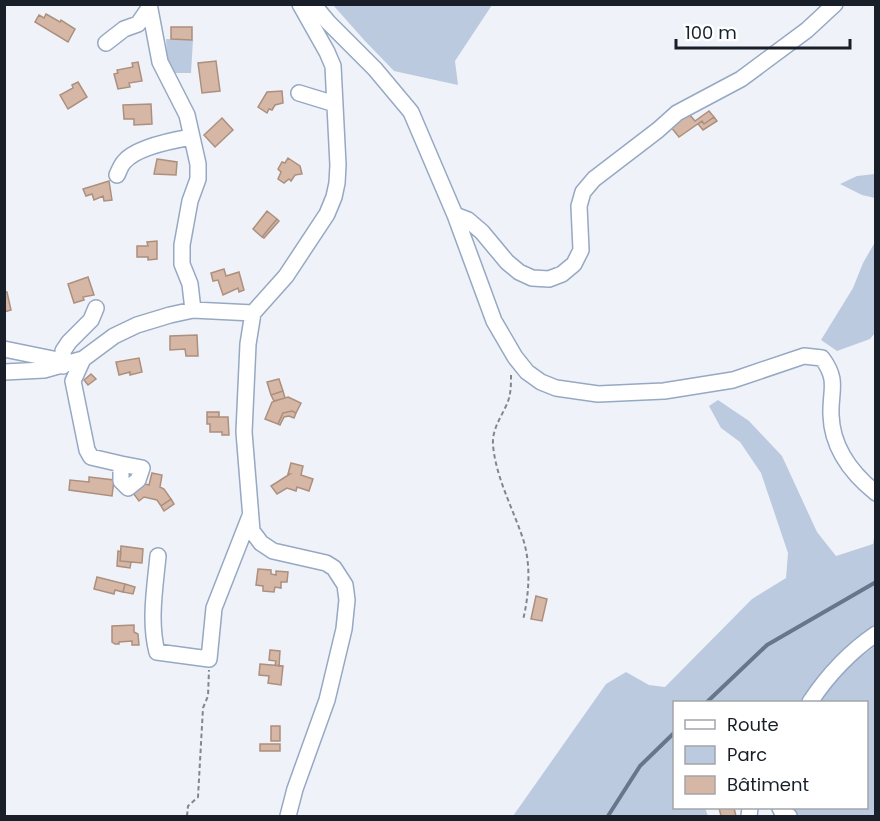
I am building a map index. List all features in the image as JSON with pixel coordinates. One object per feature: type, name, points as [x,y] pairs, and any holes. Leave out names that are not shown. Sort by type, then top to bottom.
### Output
[{"type":"street","points":[[288,816],[295,789],[327,700],[344,629],[346,600],[345,585],[334,568],[326,563],[273,551],[261,543],[252,531],[250,516],[244,432],[248,344],[253,313],[286,276],[327,214],[338,183],[333,66],[300,4]]},
{"type":"street","points":[[455,215],[468,220],[482,232],[507,262],[519,272],[532,278],[549,279],[562,274],[574,264],[581,250],[579,206],[583,192],[594,179],[677,113],[741,79],[807,30],[836,4]]},
{"type":"street","points":[[106,43],[124,29],[138,24],[149,6]]},
{"type":"street","points":[[149,6],[160,62],[187,115],[198,164],[198,179],[190,201],[182,245],[182,264],[190,284],[193,310]]},
{"type":"street","points":[[316,6],[375,69],[411,112],[455,215],[494,321],[515,357],[527,372],[555,388],[598,394],[664,391],[733,380],[804,356],[822,358],[830,369],[833,382],[832,431],[839,449],[849,467],[876,493]]},
{"type":"street","points":[[299,93],[335,104]]},
{"type":"street","points":[[117,175],[124,160],[148,147],[192,137]]},
{"type":"street","points":[[63,366],[63,351],[91,320],[96,308]]},
{"type":"street","points":[[4,372],[44,370],[63,366],[83,359],[114,336],[138,325],[193,310],[253,313]]},
{"type":"street","points":[[4,349],[53,359],[63,366]]},
{"type":"street","points":[[83,359],[73,381],[87,450],[91,457],[121,464]]},
{"type":"street","points":[[158,556],[154,629],[157,652],[209,658],[214,608],[250,516]]},
{"type":"street","points":[[811,701],[837,665],[876,634]]},
{"type":"path","points":[[515,357],[511,369],[510,393],[495,426],[493,443],[503,483],[524,543],[529,580],[523,620]]},
{"type":"path","points":[[187,816],[188,806],[198,797],[203,708],[208,696],[209,658]]},
{"type":"green space","points":[[333,5],[492,5],[455,61],[458,85],[394,71]]},
{"type":"green space","points":[[166,39],[193,40],[191,73],[168,73]]},
{"type":"green space","points":[[875,174],[875,198],[862,195],[840,184],[857,176]]},
{"type":"green space","points":[[875,242],[875,333],[870,339],[837,351],[821,340],[853,288]]},
{"type":"green space","points":[[718,400],[749,421],[782,456],[817,532],[836,556],[873,544],[875,531],[875,626],[842,651],[825,669],[802,701],[673,701],[673,809],[705,809],[708,816],[513,816],[606,684],[626,672],[649,685],[665,687],[752,599],[786,578],[788,553],[761,473],[740,442],[721,428],[709,406]]},
{"type":"green space","points":[[875,646],[875,816],[794,814],[789,809],[868,809],[868,701],[816,701],[848,667]]},
{"type":"building","points":[[46,14],[75,29],[68,42],[35,22],[39,15],[44,18]]},
{"type":"building","points":[[171,27],[192,27],[192,40],[171,39]]},
{"type":"building","points":[[216,61],[220,91],[202,93],[198,63]]},
{"type":"building","points":[[138,62],[142,81],[129,83],[130,87],[118,89],[114,74],[118,73],[117,70],[133,67],[132,63]]},
{"type":"building","points":[[78,82],[87,97],[68,109],[60,95],[73,88],[72,85]]},
{"type":"building","points":[[282,91],[283,103],[275,105],[267,113],[258,107],[267,92]]},
{"type":"building","points":[[151,104],[152,124],[134,125],[134,119],[124,119],[123,105]]},
{"type":"building","points":[[709,111],[714,117],[704,124],[702,121],[679,137],[670,126],[689,114],[695,121]]},
{"type":"building","points":[[714,117],[717,121],[703,130],[698,124],[702,121],[704,124]]},
{"type":"building","points":[[222,118],[233,130],[215,147],[204,135]]},
{"type":"building","points":[[288,158],[300,166],[302,174],[295,175],[291,181],[289,179],[284,183],[278,179],[281,172],[278,169]]},
{"type":"building","points":[[157,159],[177,162],[176,175],[154,174]]},
{"type":"building","points":[[109,181],[112,200],[104,201],[103,196],[94,200],[92,194],[86,196],[83,189]]},
{"type":"building","points":[[267,211],[277,219],[262,237],[253,229]]},
{"type":"building","points":[[277,219],[279,221],[264,238],[262,237]]},
{"type":"building","points":[[157,241],[157,259],[148,260],[148,257],[137,257],[137,246],[148,246],[147,242]]},
{"type":"building","points":[[224,269],[226,276],[239,272],[244,290],[239,292],[238,288],[223,295],[218,280],[213,281],[211,273]]},
{"type":"building","points":[[88,277],[94,295],[83,297],[84,300],[74,303],[68,284]]},
{"type":"building","points":[[4,292],[7,292],[11,310],[4,312]]},
{"type":"building","points":[[197,335],[198,356],[186,356],[185,349],[170,350],[170,336]]},
{"type":"building","points":[[139,358],[142,372],[119,375],[116,362]]},
{"type":"building","points":[[91,374],[96,379],[88,385],[84,380]]},
{"type":"building","points":[[279,379],[283,391],[271,395],[267,382]]},
{"type":"building","points":[[283,391],[285,398],[274,401],[271,395]]},
{"type":"building","points":[[288,397],[301,403],[296,413],[292,411],[283,413],[278,424],[265,419],[272,402]]},
{"type":"building","points":[[292,411],[296,413],[294,418],[284,417],[280,425],[278,424],[283,413]]},
{"type":"building","points":[[207,412],[219,412],[219,417],[207,417]]},
{"type":"building","points":[[207,417],[228,417],[229,435],[222,435],[222,432],[210,432]]},
{"type":"building","points":[[291,463],[303,466],[301,475],[313,479],[309,491],[297,487],[296,491],[287,488],[277,494],[271,486],[290,474],[288,474]]},
{"type":"building","points":[[152,473],[162,475],[160,487],[171,499],[161,506],[157,500],[144,497],[139,501],[133,493],[145,484],[149,485]]},
{"type":"building","points":[[89,477],[114,480],[112,496],[69,490],[70,480],[89,482]]},
{"type":"building","points":[[171,499],[174,504],[164,511],[161,506]]},
{"type":"building","points":[[121,546],[143,549],[142,563],[120,561]]},
{"type":"building","points":[[118,551],[121,552],[120,561],[131,562],[130,568],[117,566]]},
{"type":"building","points":[[258,569],[271,570],[271,574],[276,575],[276,571],[288,572],[287,582],[281,582],[281,588],[275,587],[274,592],[263,591],[263,586],[256,585]]},
{"type":"building","points":[[97,577],[125,584],[123,592],[115,590],[114,594],[94,589]]},
{"type":"building","points":[[125,584],[135,587],[133,594],[123,592]]},
{"type":"building","points":[[536,596],[547,599],[542,621],[531,619]]},
{"type":"building","points":[[134,625],[139,645],[132,645],[132,641],[119,642],[119,644],[112,642],[112,626]]},
{"type":"building","points":[[270,650],[280,651],[279,666],[275,665],[276,661],[269,660]]},
{"type":"building","points":[[260,664],[283,666],[281,685],[268,683],[269,676],[259,675]]},
{"type":"building","points":[[271,726],[280,726],[280,741],[271,741]]},
{"type":"building","points":[[260,744],[280,744],[280,751],[260,751]]},
{"type":"building","points":[[719,809],[734,809],[736,816],[721,816]]},
{"type":"waterway","points":[[708,701],[767,645],[876,582]]},
{"type":"waterway","points":[[608,816],[640,766],[673,734]]}]
